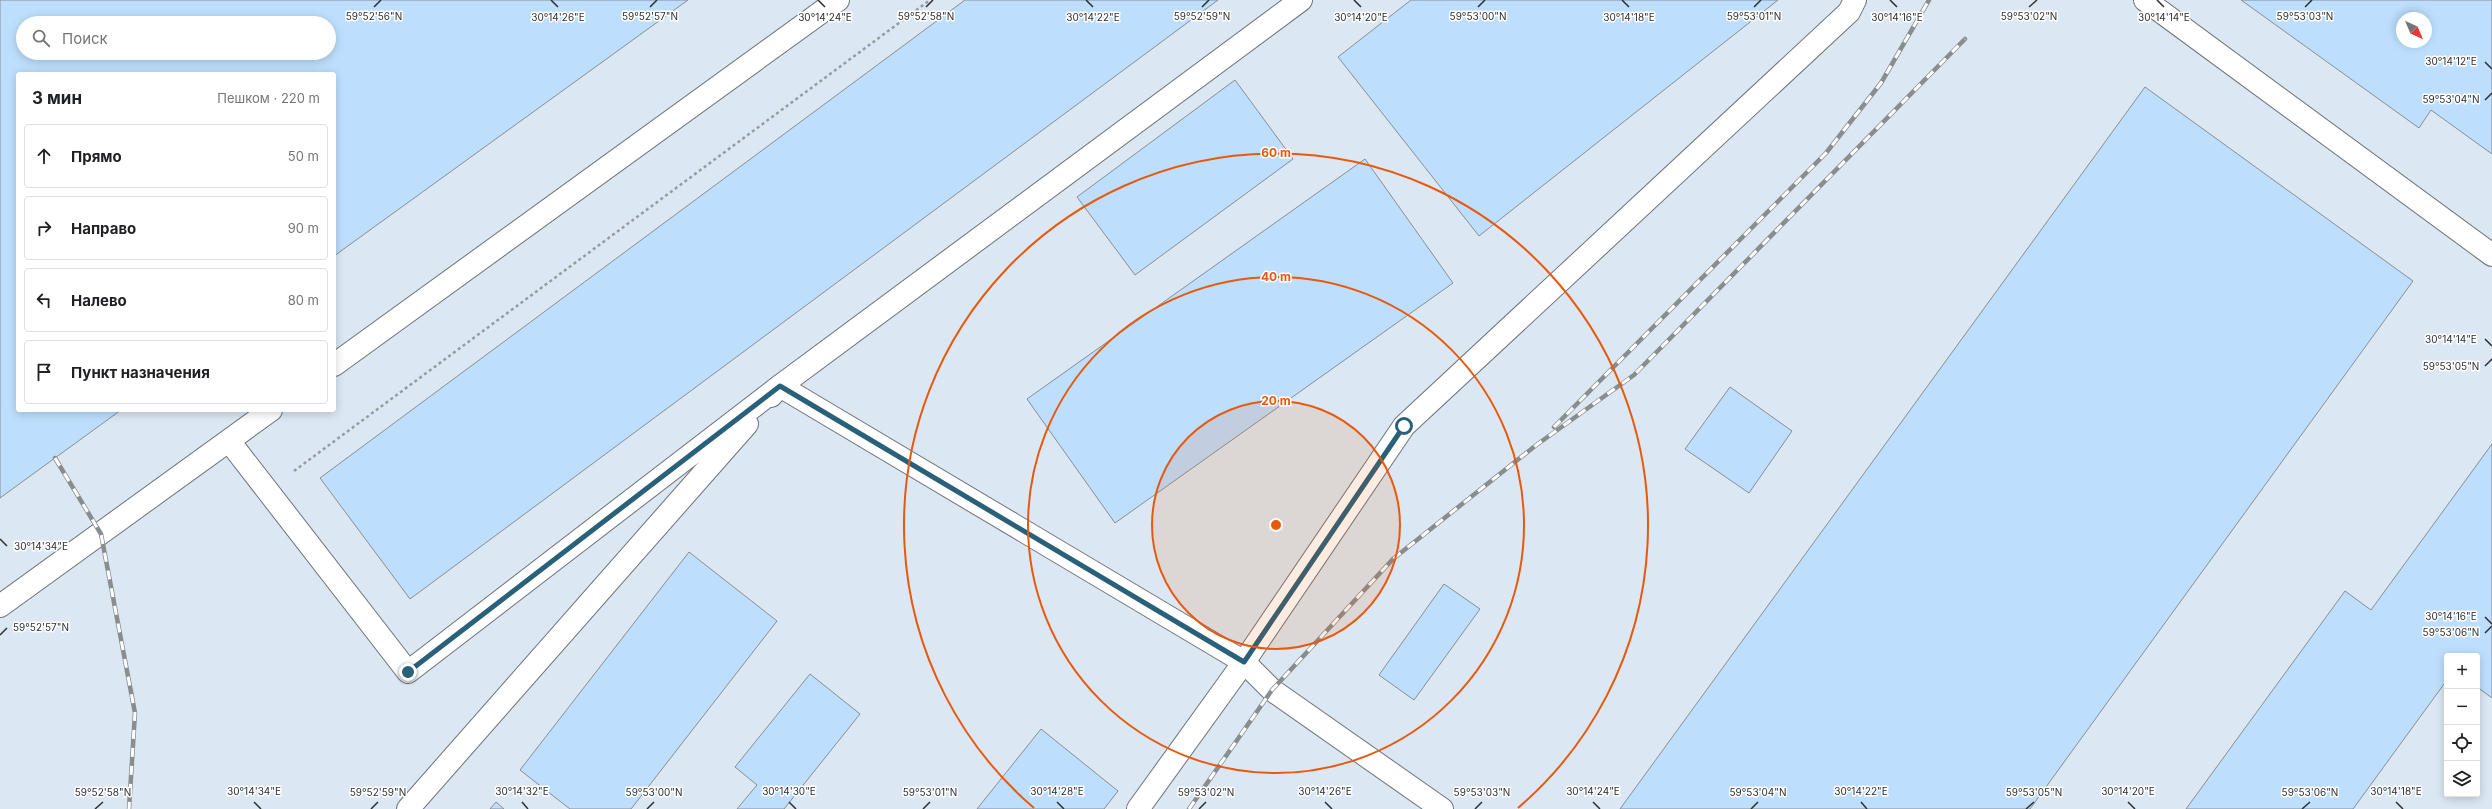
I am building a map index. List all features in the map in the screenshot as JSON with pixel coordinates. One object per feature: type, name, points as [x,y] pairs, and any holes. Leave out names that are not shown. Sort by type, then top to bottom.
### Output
[{"type":"lane","points":[[336,364],[838,0]]},
{"type":"lane","points":[[229,441],[408,672],[780,386],[1301,0]]},
{"type":"lane","points":[[1138,809],[1244,662],[1404,426],[1849,12],[1855,0]]},
{"type":"lane","points":[[2145,0],[2492,255]]},
{"type":"lane","points":[[780,386],[1244,662],[1272,690],[1442,809]]},
{"type":"lane","points":[[408,809],[780,386]]},
{"type":"lane","points":[[0,606],[268,412]]},
{"type":"path","points":[[267,491],[930,0]]},
{"type":"shaded area","points":[[0,0],[2492,0],[2492,809],[0,809]]},
{"type":"building","points":[[0,0],[688,0],[336,255],[336,72],[16,72],[16,412],[118,412],[0,498]]},
{"type":"building","points":[[965,0],[1218,0],[410,599],[320,478]]},
{"type":"building","points":[[1411,0],[1778,0],[1479,236],[1338,57]]},
{"type":"building","points":[[2241,0],[2492,0],[2492,154],[2431,110],[2419,128]]},
{"type":"building","points":[[1235,80],[1293,159],[1135,275],[1077,197]]},
{"type":"building","points":[[2145,87],[2413,281],[2030,809],[1620,809]]},
{"type":"building","points":[[1365,159],[1453,283],[1115,523],[1027,399]]},
{"type":"building","points":[[1730,387],[1792,431],[1749,493],[1685,449]]},
{"type":"building","points":[[2492,444],[2492,698],[2480,689],[2480,653],[2444,653],[2444,684],[2353,809],[2186,809],[2345,591],[2371,610]]},
{"type":"building","points":[[689,552],[777,621],[631,809],[570,809],[520,770]]},
{"type":"building","points":[[1444,584],[1480,609],[1414,700],[1379,675]]},
{"type":"building","points":[[810,674],[860,714],[784,809],[737,809],[757,785],[735,767]]},
{"type":"building","points":[[1041,729],[1118,791],[1104,809],[977,809]]},
{"type":"building","points":[[496,802],[504,809],[490,809]]},
{"type":"railway","points":[[1554,427],[1826,153],[1881,83],[1929,0]]},
{"type":"railway","points":[[1189,809],[1272,690],[1393,559],[1535,446],[1634,375],[1965,39]]},
{"type":"railway","points":[[55,458],[101,534],[135,713],[129,809]]},
{"type":"route","points":[[408,672],[780,386],[1244,662],[1404,426]]}]
